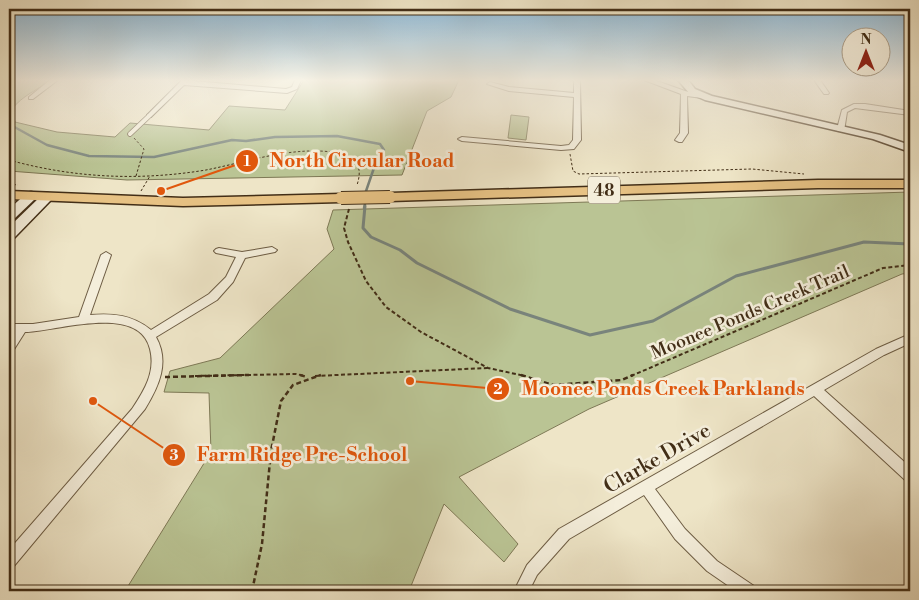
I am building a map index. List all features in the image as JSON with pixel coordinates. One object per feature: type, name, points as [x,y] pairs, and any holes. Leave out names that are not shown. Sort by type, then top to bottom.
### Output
[{"type":"main road","name":"48","points":[[818,184],[910,178]]},
{"type":"main road","name":"48","points":[[9,194],[183,202],[818,184],[910,184]]},
{"type":"street","points":[[148,116],[157,108]]},
{"type":"street","points":[[462,140],[561,148],[574,145],[577,140],[577,108]]},
{"type":"street","points":[[679,140],[684,133],[690,108]]},
{"type":"street","points":[[753,108],[910,145]]},
{"type":"street","points":[[840,129],[844,110],[849,108]]},
{"type":"street","points":[[873,108],[910,112]]},
{"type":"street","points":[[876,137],[910,149]]},
{"type":"street","points":[[9,216],[31,196]]},
{"type":"street","points":[[9,234],[46,197]]},
{"type":"street","points":[[220,251],[242,255],[272,250]]},
{"type":"street","points":[[84,320],[106,255]]},
{"type":"street","points":[[151,335],[213,297],[230,279],[242,255]]},
{"type":"street","points":[[9,328],[22,329],[84,320],[122,320],[141,327],[151,335],[159,363],[155,378],[136,413],[9,561]]},
{"type":"street","points":[[9,348],[22,329]]},
{"type":"street","name":"Clarke Drive","points":[[521,591],[532,570],[564,534],[880,352],[910,338]]},
{"type":"street","points":[[816,390],[910,475]]},
{"type":"street","points":[[646,487],[686,540],[712,566],[749,591]]},
{"type":"lane","points":[[130,134],[148,116]]},
{"type":"path","points":[[130,134],[144,149],[136,176]]},
{"type":"path","points":[[9,160],[38,169],[83,175],[150,176],[186,173],[326,151],[346,155],[354,159],[360,166]]},
{"type":"path","points":[[565,152],[570,154],[573,171],[579,174],[752,169],[806,174]]},
{"type":"path","points":[[897,173],[910,173]]},
{"type":"path","points":[[140,191],[150,176]]},
{"type":"path","name":"Moonee Ponds Creek Trail","points":[[345,222],[348,242],[366,281],[386,306],[421,332],[488,368],[517,374],[553,385],[622,380],[883,268],[910,265]]},
{"type":"path","points":[[252,591],[264,534],[274,419],[283,395],[290,387],[308,378],[344,373],[488,368]]},
{"type":"path","points":[[155,378],[296,374],[308,378]]},
{"type":"green space","points":[[9,108],[13,108],[15,122],[57,132],[115,137],[130,123],[209,130],[227,108],[285,110],[286,108],[432,108],[427,111],[402,175],[127,180],[9,171]]},
{"type":"green space","points":[[511,115],[529,117],[526,140],[508,138]]},
{"type":"green space","points":[[910,192],[910,273],[902,274],[589,409],[459,477],[518,544],[504,562],[444,504],[409,591],[125,591],[211,452],[209,393],[164,392],[170,371],[220,358],[334,249],[327,229],[333,210]]},
{"type":"waterway","points":[[9,124],[47,145],[89,156],[154,157],[232,140],[246,141],[275,137],[337,136],[380,144],[384,150],[381,160],[375,165],[365,194]]},
{"type":"waterway","points":[[364,208],[366,200]]},
{"type":"waterway","points":[[365,206],[363,228],[371,237],[400,250],[417,263],[510,309],[590,335],[653,321],[736,276],[864,242],[910,244]]},
{"type":"place","name":"North Circular Road","points":[[161,191]]},
{"type":"place","name":"Moonee Ponds Creek Parklands","points":[[410,381]]},
{"type":"place","name":"Farm Ridge Pre-School","points":[[93,401]]}]
